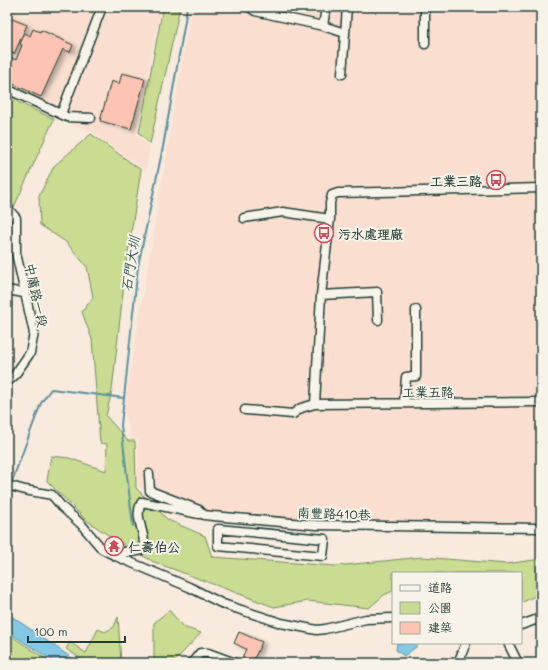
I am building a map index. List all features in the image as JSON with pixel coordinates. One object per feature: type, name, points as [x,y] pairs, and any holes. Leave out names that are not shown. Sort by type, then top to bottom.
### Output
[{"type":"street","points":[[61,114],[102,7]]},
{"type":"street","points":[[249,7],[255,11],[323,26],[345,33]]},
{"type":"street","points":[[323,26],[326,7]]},
{"type":"street","points":[[342,74],[347,7]]},
{"type":"street","points":[[424,44],[425,7]]},
{"type":"street","points":[[7,89],[67,117],[91,118]]},
{"type":"street","points":[[316,404],[321,295],[332,195],[338,193],[541,188]]},
{"type":"street","name":"中庸路一段","points":[[7,208],[16,218],[16,253],[34,333],[30,353],[14,376],[7,382]]},
{"type":"street","points":[[244,218],[283,212],[330,219]]},
{"type":"street","points":[[7,290],[24,293]]},
{"type":"street","points":[[321,295],[377,292],[378,320]]},
{"type":"street","points":[[404,403],[406,378],[416,376],[416,310]]},
{"type":"street","name":"工業五路","points":[[245,410],[293,414],[301,408],[316,404],[541,402]]},
{"type":"street","name":"南豐路410巷","points":[[149,474],[150,491],[199,510],[204,515],[316,525],[541,528]]},
{"type":"street","points":[[9,486],[52,494],[62,507],[81,524],[102,549],[189,587],[223,604],[281,623],[317,630],[366,619],[392,618]]},
{"type":"street","points":[[107,552],[120,551],[136,553],[143,548],[144,543],[139,518],[142,502],[204,515]]},
{"type":"street","points":[[245,531],[246,519]]},
{"type":"street","points":[[218,529],[245,531],[325,539],[323,556],[218,546],[218,529]]},
{"type":"street","points":[[522,625],[541,618]]},
{"type":"street","points":[[458,663],[466,644]]},
{"type":"street","points":[[508,644],[518,663]]},
{"type":"street","points":[[192,663],[198,655],[204,653],[208,653],[235,663]]},
{"type":"shaded area","points":[[40,7],[161,7],[136,134],[150,147],[146,171],[91,131],[68,123],[7,94],[7,9],[13,10],[23,18]]},
{"type":"shaded area","points":[[191,7],[541,7],[541,526],[333,528],[211,521],[138,487],[138,440],[131,439],[124,409]]},
{"type":"green space","points":[[163,7],[180,7],[150,144],[139,133]]},
{"type":"green space","points":[[7,97],[54,119],[14,207],[7,199]]},
{"type":"green space","points":[[91,134],[141,170],[126,265],[112,390],[106,416],[128,441],[135,441],[136,488],[168,520],[205,536],[212,557],[336,566],[422,557],[506,564],[541,559],[541,593],[522,602],[522,572],[392,572],[392,591],[384,595],[369,608],[308,601],[274,607],[154,562],[120,543],[86,520],[47,481],[51,456],[69,458],[106,471],[107,444],[100,443],[92,339],[82,312],[93,297],[87,267],[66,242],[40,225],[39,196],[54,166]]},
{"type":"green space","points":[[169,610],[183,627],[201,633],[173,663],[154,663],[154,623]]},
{"type":"green space","points":[[118,617],[121,663],[87,663],[66,649],[70,642],[86,653],[98,629],[105,632],[114,627]]},
{"type":"green space","points":[[7,633],[52,663],[22,663],[7,655]]},
{"type":"water","points":[[7,613],[79,663],[56,663],[7,631]]},
{"type":"water","points":[[397,644],[418,644],[416,647],[404,656],[396,650]]},
{"type":"building","points":[[7,17],[27,25],[14,54],[7,51]]},
{"type":"building","points":[[33,29],[40,32],[41,30],[73,45],[70,52],[63,49],[41,97],[7,81],[7,56],[16,60],[22,45],[20,44],[25,33],[30,36]]},
{"type":"building","points":[[122,73],[145,79],[131,129],[100,121],[111,81],[119,84]]},
{"type":"building","name":"仁壽伯公","points":[[110,541],[119,543],[117,550],[109,548]]},
{"type":"building","points":[[239,632],[262,642],[253,661],[249,659],[247,663],[240,662],[246,649],[234,643]]},
{"type":"waterway","name":"石門大圳","points":[[133,526],[121,425],[138,266],[163,147],[187,7]]},
{"type":"waterway","points":[[11,484],[41,403],[51,389],[124,398]]},
{"type":"waterway","points":[[7,495],[10,488]]},
{"type":"place","name":"工業三路","points":[[496,180]]},
{"type":"place","name":"污水處理廠","points":[[324,233]]},
{"type":"place","name":"仁壽伯公","points":[[114,546]]}]
